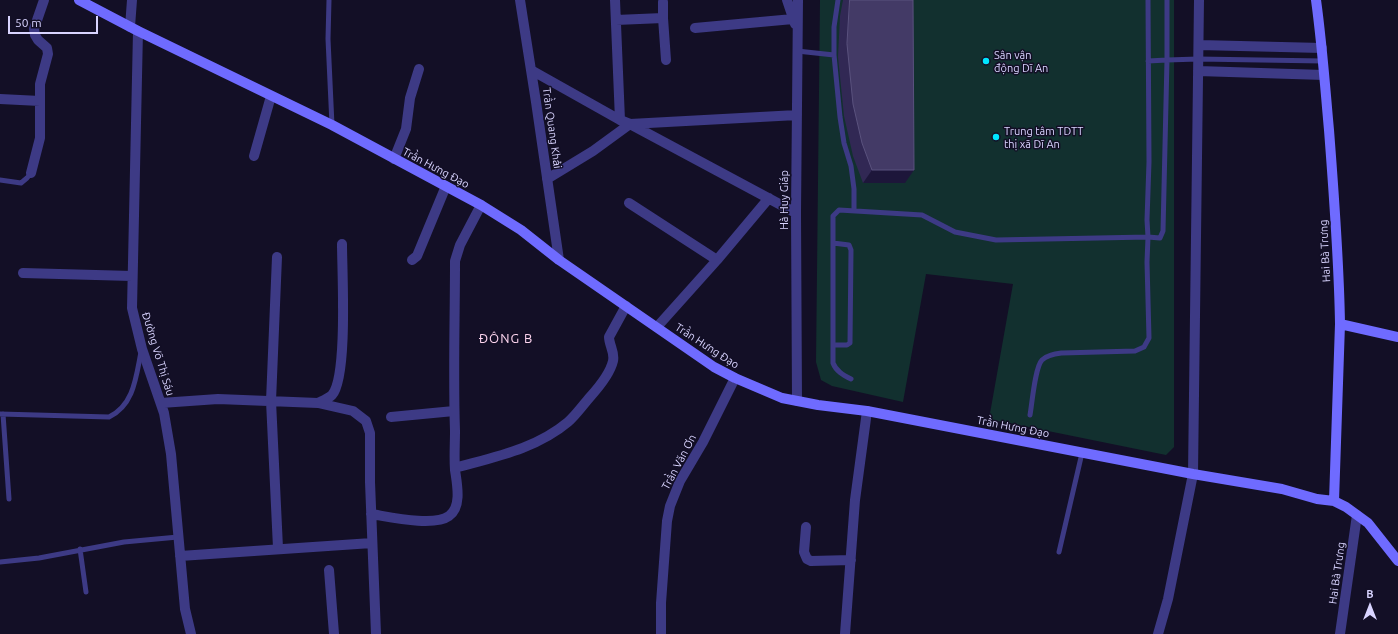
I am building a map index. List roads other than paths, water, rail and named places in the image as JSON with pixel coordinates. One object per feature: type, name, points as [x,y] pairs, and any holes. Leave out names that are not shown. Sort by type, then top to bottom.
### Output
[{"type":"main road","name":"Trần Hưng Đạo","points":[[79,0],[134,29],[332,125],[481,205],[521,230],[559,260],[714,367],[735,378],[782,398],[867,411],[1192,474],[1282,489],[1317,499],[1334,501],[1346,507],[1368,523],[1398,561]]},
{"type":"main road","name":"Hai Bà Trưng","points":[[1316,0],[1322,48],[1335,204],[1340,324],[1334,501]]},
{"type":"main road","points":[[1340,324],[1398,337]]},
{"type":"street","points":[[31,173],[40,138],[40,84],[48,54],[47,48],[38,40],[34,29],[44,0]]},
{"type":"street","name":"Đường Võ Thị Sáu","points":[[132,0],[134,29],[132,308],[142,349],[164,412],[171,454],[185,609],[191,634]]},
{"type":"street","name":"Trần Quang Khải","points":[[520,0],[559,260]]},
{"type":"street","points":[[615,0],[620,120]]},
{"type":"street","name":"Hà Huy Giáp","points":[[787,0],[798,30],[796,213],[797,401]]},
{"type":"street","points":[[798,0],[798,30]]},
{"type":"street","points":[[1158,634],[1168,600],[1192,474],[1199,0]]},
{"type":"street","points":[[663,2],[666,60]]},
{"type":"street","points":[[616,20],[663,18]]},
{"type":"street","points":[[694,28],[793,19]]},
{"type":"street","points":[[1199,45],[1322,48]]},
{"type":"street","points":[[394,159],[406,129],[410,98],[419,69]]},
{"type":"street","points":[[531,70],[620,120],[796,213]]},
{"type":"street","points":[[1198,71],[1324,75]]},
{"type":"street","points":[[254,156],[271,96]]},
{"type":"street","points":[[0,99],[40,101]]},
{"type":"street","points":[[548,179],[593,151],[630,124],[797,115]]},
{"type":"street","points":[[412,260],[417,256],[446,186]]},
{"type":"street","points":[[657,327],[718,260],[769,198]]},
{"type":"street","points":[[629,203],[718,260]]},
{"type":"street","points":[[371,514],[417,521],[430,521],[448,517],[454,511],[458,494],[455,468],[454,411],[455,261],[460,245],[481,205]]},
{"type":"street","points":[[318,403],[331,396],[339,381],[343,324],[342,244]]},
{"type":"street","points":[[277,257],[271,401],[278,548]]},
{"type":"street","points":[[23,273],[132,276]]},
{"type":"street","points":[[455,468],[513,452],[549,435],[568,422],[596,390],[612,366],[613,353],[609,337],[626,306]]},
{"type":"street","name":"Trần Văn Ơn","points":[[661,634],[667,521],[670,506],[680,481],[703,442],[735,378]]},
{"type":"street","points":[[161,404],[218,399],[318,403],[353,411],[366,421],[370,433],[371,514],[376,634]]},
{"type":"street","points":[[391,417],[454,411]]},
{"type":"street","points":[[845,634],[855,500],[867,411]]},
{"type":"street","name":"Hai Bà Trưng","points":[[1340,634],[1357,515]]},
{"type":"street","points":[[806,527],[804,552],[807,559],[811,561],[851,560]]},
{"type":"street","points":[[180,556],[278,548],[372,543]]},
{"type":"street","points":[[329,570],[334,634]]},
{"type":"lane","points":[[329,0],[328,46],[332,125]]},
{"type":"lane","points":[[838,0],[834,27],[834,55],[840,117],[844,143],[851,166],[854,189],[854,210]]},
{"type":"lane","points":[[1030,415],[1037,369],[1041,361],[1051,355],[1062,353],[1135,351],[1144,347],[1149,338],[1147,262],[1149,162],[1148,0]]},
{"type":"lane","points":[[851,380],[835,368],[833,363],[833,216],[835,212],[839,210],[922,215],[954,232],[996,240],[1160,238],[1163,231],[1167,0]]},
{"type":"lane","points":[[797,50],[834,55]]},
{"type":"lane","points":[[1148,61],[1198,59],[1323,61]]},
{"type":"lane","points":[[0,180],[21,183],[31,173]]},
{"type":"lane","points":[[833,243],[849,245],[851,250],[850,343],[847,345],[833,345]]},
{"type":"lane","points":[[9,499],[2,414],[109,417],[119,412],[129,399],[138,372],[142,349]]},
{"type":"lane","points":[[1059,552],[1082,453]]},
{"type":"lane","points":[[0,562],[39,558],[80,549],[124,542],[178,537]]},
{"type":"lane","points":[[80,549],[86,592]]},
{"type":"place","name":"Sân vận động Dĩ An","points":[[986,61]]},
{"type":"place","name":"Trung tâm TDTT thị xã Dĩ An","points":[[996,137]]},
{"type":"district","name":"ĐÔNG B","points":[[506,339]]}]
